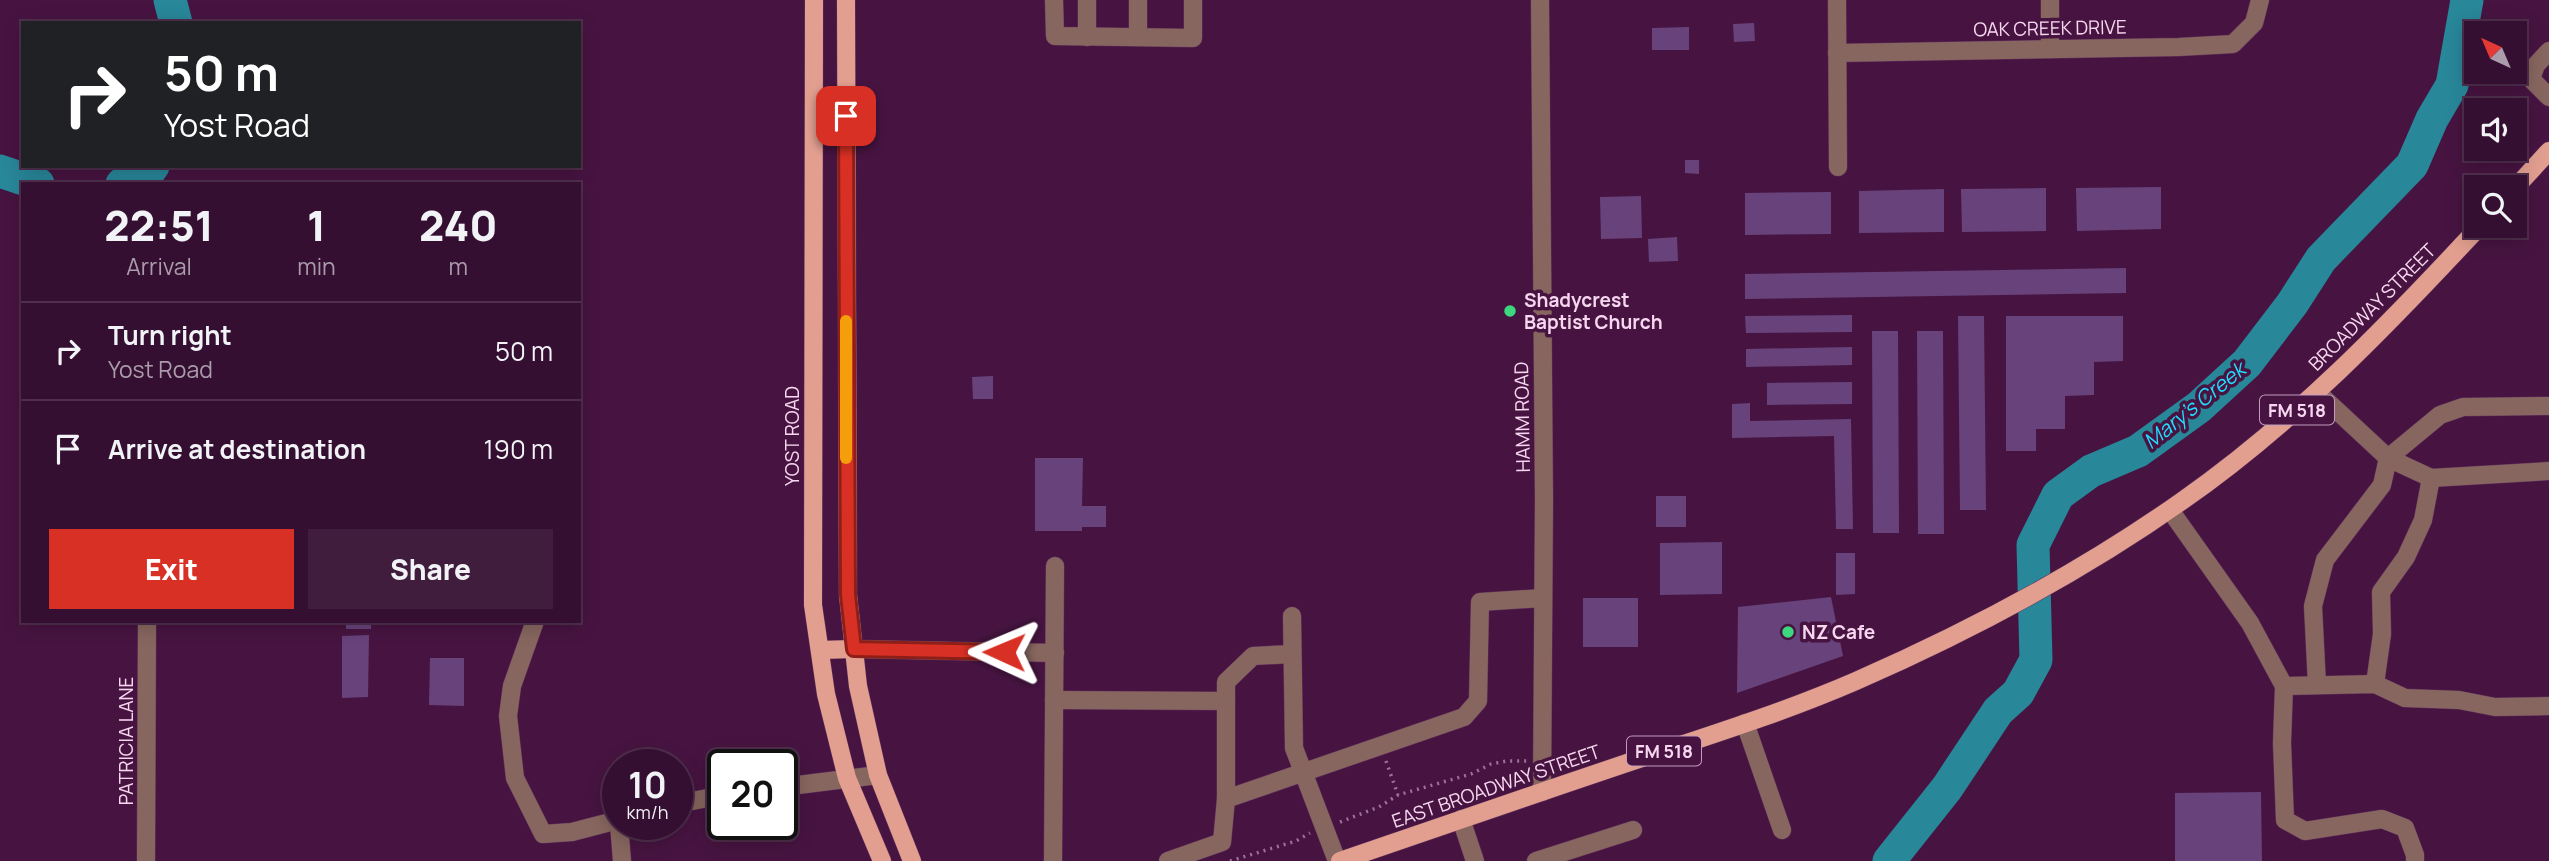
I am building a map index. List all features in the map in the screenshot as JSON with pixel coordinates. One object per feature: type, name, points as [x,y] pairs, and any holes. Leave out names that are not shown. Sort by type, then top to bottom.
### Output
[{"type":"main road","points":[[814,3],[846,4],[848,595],[858,686],[878,775],[912,861]]},
{"type":"main road","name":"YOST ROAD","points":[[814,3],[813,605],[826,694],[847,778],[881,861]]},
{"type":"main road","points":[[2527,175],[2549,151]]},
{"type":"main road","name":"BROADWAY STREET","points":[[2087,564],[2170,510],[2240,458],[2317,392],[2390,323],[2469,238]]},
{"type":"main road","points":[[813,360],[846,360]]},
{"type":"main road","name":"EAST BROADWAY STREET","points":[[1338,861],[1745,723],[1853,682],[1982,622],[2087,564]]},
{"type":"main road","points":[[820,650],[854,649]]},
{"type":"street","points":[[1054,0],[1055,36],[1193,38],[1193,0]]},
{"type":"street","points":[[1087,0],[1087,37]]},
{"type":"street","points":[[1138,0],[1138,37]]},
{"type":"street","name":"HAMM ROAD","points":[[1540,0],[1542,792]]},
{"type":"street","points":[[1837,0],[1839,167]]},
{"type":"street","points":[[2050,0],[2050,49]]},
{"type":"street","name":"OAK CREEK DRIVE","points":[[1838,53],[2233,44],[2254,23],[2260,0]]},
{"type":"street","points":[[2549,51],[2536,65],[2532,79],[2549,97]]},
{"type":"street","points":[[2317,392],[2388,458],[2431,478],[2549,471]]},
{"type":"street","points":[[2317,685],[2313,606],[2325,560],[2382,485],[2388,458],[2440,415],[2463,408],[2549,406]]},
{"type":"street","points":[[2375,684],[2382,634],[2381,592],[2406,557],[2423,520],[2431,478]]},
{"type":"street","points":[[2170,510],[2250,623],[2284,686],[2282,743],[2285,820],[2305,831],[2382,819],[2405,828],[2415,861]]},
{"type":"street","points":[[1053,861],[1055,566]]},
{"type":"street","points":[[1226,799],[1464,717],[1478,701],[1480,602],[1543,598]]},
{"type":"street","points":[[1292,616],[1294,748],[1338,861]]},
{"type":"street","name":"PATRICIA LANE","points":[[146,861],[147,623]]},
{"type":"street","points":[[534,623],[512,686],[508,716],[515,778],[543,834],[602,826]]},
{"type":"street","points":[[854,649],[1055,653]]},
{"type":"street","points":[[1168,861],[1222,842],[1226,799],[1226,682],[1253,656],[1292,654]]},
{"type":"street","points":[[2284,686],[2375,684],[2405,698],[2459,700],[2495,707],[2549,706]]},
{"type":"street","points":[[1054,700],[1226,701]]},
{"type":"street","points":[[1745,723],[1782,830]]},
{"type":"street","points":[[798,785],[878,775]]},
{"type":"street","points":[[1461,819],[1475,861]]},
{"type":"street","points":[[1536,861],[1633,830]]},
{"type":"street","points":[[620,840],[622,861]]},
{"type":"path","points":[[1381,746],[1398,796]]},
{"type":"path","points":[[1230,861],[1296,841],[1324,827],[1357,817],[1398,796],[1471,774],[1491,764],[1542,759]]},
{"type":"building","points":[[1754,23],[1755,41],[1734,42],[1733,24]]},
{"type":"building","points":[[1689,27],[1689,50],[1652,50],[1652,28]]},
{"type":"building","points":[[1685,160],[1699,160],[1699,174],[1685,173]]},
{"type":"building","points":[[2161,187],[2161,229],[2077,231],[2076,188]]},
{"type":"building","points":[[2046,188],[2046,231],[1962,232],[1961,189]]},
{"type":"building","points":[[1944,189],[1944,232],[1859,233],[1859,191]]},
{"type":"building","points":[[1831,192],[1831,234],[1745,235],[1745,193]]},
{"type":"building","points":[[1641,196],[1642,238],[1601,239],[1600,197]]},
{"type":"building","points":[[1677,237],[1678,261],[1649,262],[1648,239]]},
{"type":"building","points":[[2126,268],[2126,293],[1745,299],[1745,274]]},
{"type":"building","points":[[1852,315],[1852,332],[1746,333],[1745,316]]},
{"type":"building","points":[[1958,316],[1984,316],[1986,510],[1960,510]]},
{"type":"building","points":[[2006,316],[2123,316],[2123,361],[2094,362],[2094,395],[2065,396],[2065,429],[2036,429],[2036,451],[2006,451]]},
{"type":"building","points":[[1872,331],[1898,331],[1899,533],[1873,533]]},
{"type":"building","points":[[1917,331],[1943,331],[1944,534],[1918,534]]},
{"type":"building","points":[[1852,347],[1852,365],[1746,367],[1746,349]]},
{"type":"building","points":[[993,376],[993,399],[973,399],[972,377]]},
{"type":"building","points":[[1852,382],[1852,404],[1767,405],[1767,383]]},
{"type":"building","points":[[1750,403],[1750,421],[1851,419],[1853,529],[1836,529],[1834,436],[1732,438],[1732,404]]},
{"type":"building","points":[[1035,458],[1083,458],[1082,506],[1106,506],[1106,527],[1082,527],[1082,531],[1035,531]]},
{"type":"building","points":[[1656,496],[1686,496],[1686,527],[1656,527]]},
{"type":"building","points":[[1722,542],[1722,594],[1660,595],[1660,543]]},
{"type":"building","points":[[1836,553],[1855,553],[1855,594],[1836,595]]},
{"type":"building","name":"NZ Cafe","points":[[1831,597],[1843,656],[1737,693],[1738,607]]},
{"type":"building","points":[[1583,598],[1638,598],[1638,647],[1583,647]]},
{"type":"building","points":[[346,623],[371,623],[371,629],[346,629]]},
{"type":"building","points":[[369,635],[368,697],[342,698],[342,636]]},
{"type":"building","points":[[430,658],[464,658],[464,706],[429,705]]},
{"type":"building","points":[[2261,792],[2262,861],[2175,861],[2175,793]]},
{"type":"waterway","points":[[170,0],[175,21]]},
{"type":"waterway","name":"Mary's Creek","points":[[1889,861],[1947,788],[1998,711],[2018,693],[2036,660],[2033,545],[2058,495],[2091,471],[2138,451],[2199,407],[2247,363],[2292,304],[2321,259],[2412,165],[2432,119],[2452,85],[2467,0]]},
{"type":"waterway","points":[[127,182],[148,173],[152,168]]},
{"type":"waterway","points":[[0,171],[32,182]]},
{"type":"slow traffic","points":[[846,321],[846,458]]},
{"type":"place","name":"Shadycrest Baptist Church","points":[[1510,311]]},
{"type":"place","name":"NZ Cafe","points":[[1788,632]]},
{"type":"route","points":[[846,116],[848,595],[854,649],[1004,652]]}]
